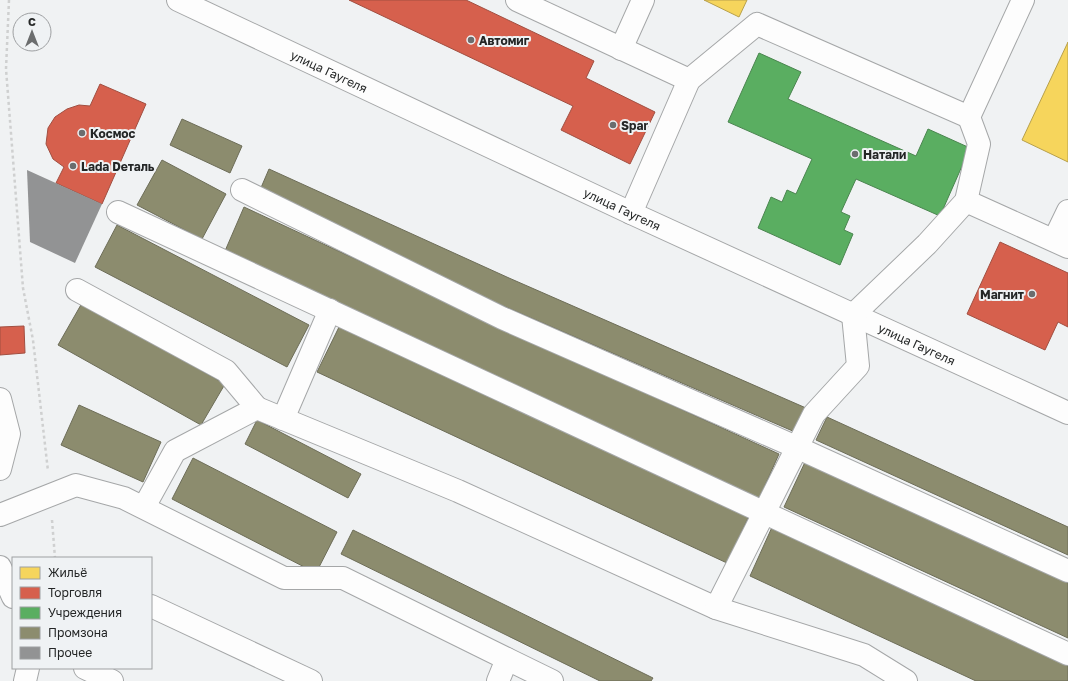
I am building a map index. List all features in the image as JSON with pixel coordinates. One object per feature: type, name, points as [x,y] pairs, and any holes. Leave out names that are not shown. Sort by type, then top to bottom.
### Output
[{"type":"street","name":"улица Гаугеля","points":[[178,0],[631,213],[1068,413]]},
{"type":"street","points":[[517,0],[689,80]]},
{"type":"street","points":[[621,48],[643,0]]},
{"type":"street","points":[[969,117],[1023,0]]},
{"type":"street","points":[[631,213],[689,80],[757,24],[969,117],[980,144],[966,201],[927,244],[853,315],[858,366],[814,414],[716,608]]},
{"type":"street","points":[[242,190],[502,318],[796,447],[1068,571]]},
{"type":"street","points":[[966,201],[1061,243],[1068,211]]},
{"type":"street","points":[[118,212],[1068,654]]},
{"type":"street","points":[[77,290],[226,371],[257,408],[458,491],[716,608],[864,655],[906,681]]},
{"type":"street","points":[[283,419],[330,310]]},
{"type":"street","points":[[0,399],[9,434],[0,469]]},
{"type":"street","points":[[144,507],[175,451],[257,408]]},
{"type":"street","points":[[0,515],[76,485],[124,498],[284,578],[343,578],[552,681]]},
{"type":"street","points":[[0,566],[12,595]]},
{"type":"street","points":[[152,606],[311,681]]},
{"type":"street","points":[[498,681],[507,659]]},
{"type":"street","points":[[25,681],[28,669]]},
{"type":"street","points":[[87,669],[112,681]]},
{"type":"path","points":[[10,0],[6,69],[23,288],[33,340],[50,495],[55,557]]},
{"type":"building: Жильё","points":[[704,0],[747,0],[739,17]]},
{"type":"building: Жильё","points":[[1068,42],[1068,162],[1022,140]]},
{"type":"building: Торговля","points":[[349,0],[466,0],[594,61],[586,78],[655,112],[630,164],[561,130],[573,106]]},
{"type":"building: Торговля","points":[[100,84],[146,104],[102,204],[56,183],[64,167],[53,159],[46,144],[48,128],[55,117],[67,109],[79,105],[90,106]]},
{"type":"building: Торговля","points":[[1000,242],[1068,273],[1068,327],[1058,322],[1045,350],[967,314]]},
{"type":"building: Торговля","points":[[24,326],[25,353],[0,355],[0,327]]},
{"type":"building: Учреждения","points":[[759,53],[801,72],[788,99],[916,156],[928,129],[970,148],[940,216],[856,179],[841,212],[850,216],[844,230],[853,234],[840,265],[758,228],[771,197],[782,202],[787,190],[796,194],[812,159],[728,122]]},
{"type":"building: Промзона","points":[[182,119],[242,146],[230,173],[170,145]]},
{"type":"building: Промзона","points":[[162,160],[226,194],[202,239],[137,205]]},
{"type":"building: Промзона","points":[[269,169],[509,278],[806,408],[795,432],[492,301],[260,190]]},
{"type":"building: Промзона","points":[[244,207],[514,333],[779,454],[758,501],[225,251]]},
{"type":"building: Промзона","points":[[117,225],[309,325],[287,367],[95,267]]},
{"type":"building: Промзона","points":[[82,303],[225,384],[201,425],[58,345]]},
{"type":"building: Промзона","points":[[340,325],[749,516],[727,563],[317,372]]},
{"type":"building: Промзона","points":[[79,405],[161,442],[143,482],[61,445]]},
{"type":"building: Промзона","points":[[827,417],[1068,527],[1068,555],[816,440]]},
{"type":"building: Промзона","points":[[257,420],[361,474],[348,498],[245,444]]},
{"type":"building: Промзона","points":[[193,458],[337,532],[316,573],[172,499]]},
{"type":"building: Промзона","points":[[806,460],[1068,580],[1068,638],[784,507]]},
{"type":"building: Промзона","points":[[773,525],[1068,662],[1068,681],[976,681],[750,576]]},
{"type":"building: Промзона","points":[[353,530],[653,678],[651,681],[600,681],[341,554]]},
{"type":"building: Прочее","points":[[27,170],[102,204],[75,263],[30,242]]},
{"type":"place","name":"Автомиг","points":[[471,40]]},
{"type":"place","name":"Spar","points":[[613,125]]},
{"type":"place","name":"Космос","points":[[82,133]]},
{"type":"place","name":"Натали","points":[[855,154]]},
{"type":"place","name":"Lada Dеталь","points":[[73,166]]},
{"type":"place","name":"Магнит","points":[[1032,294]]}]
